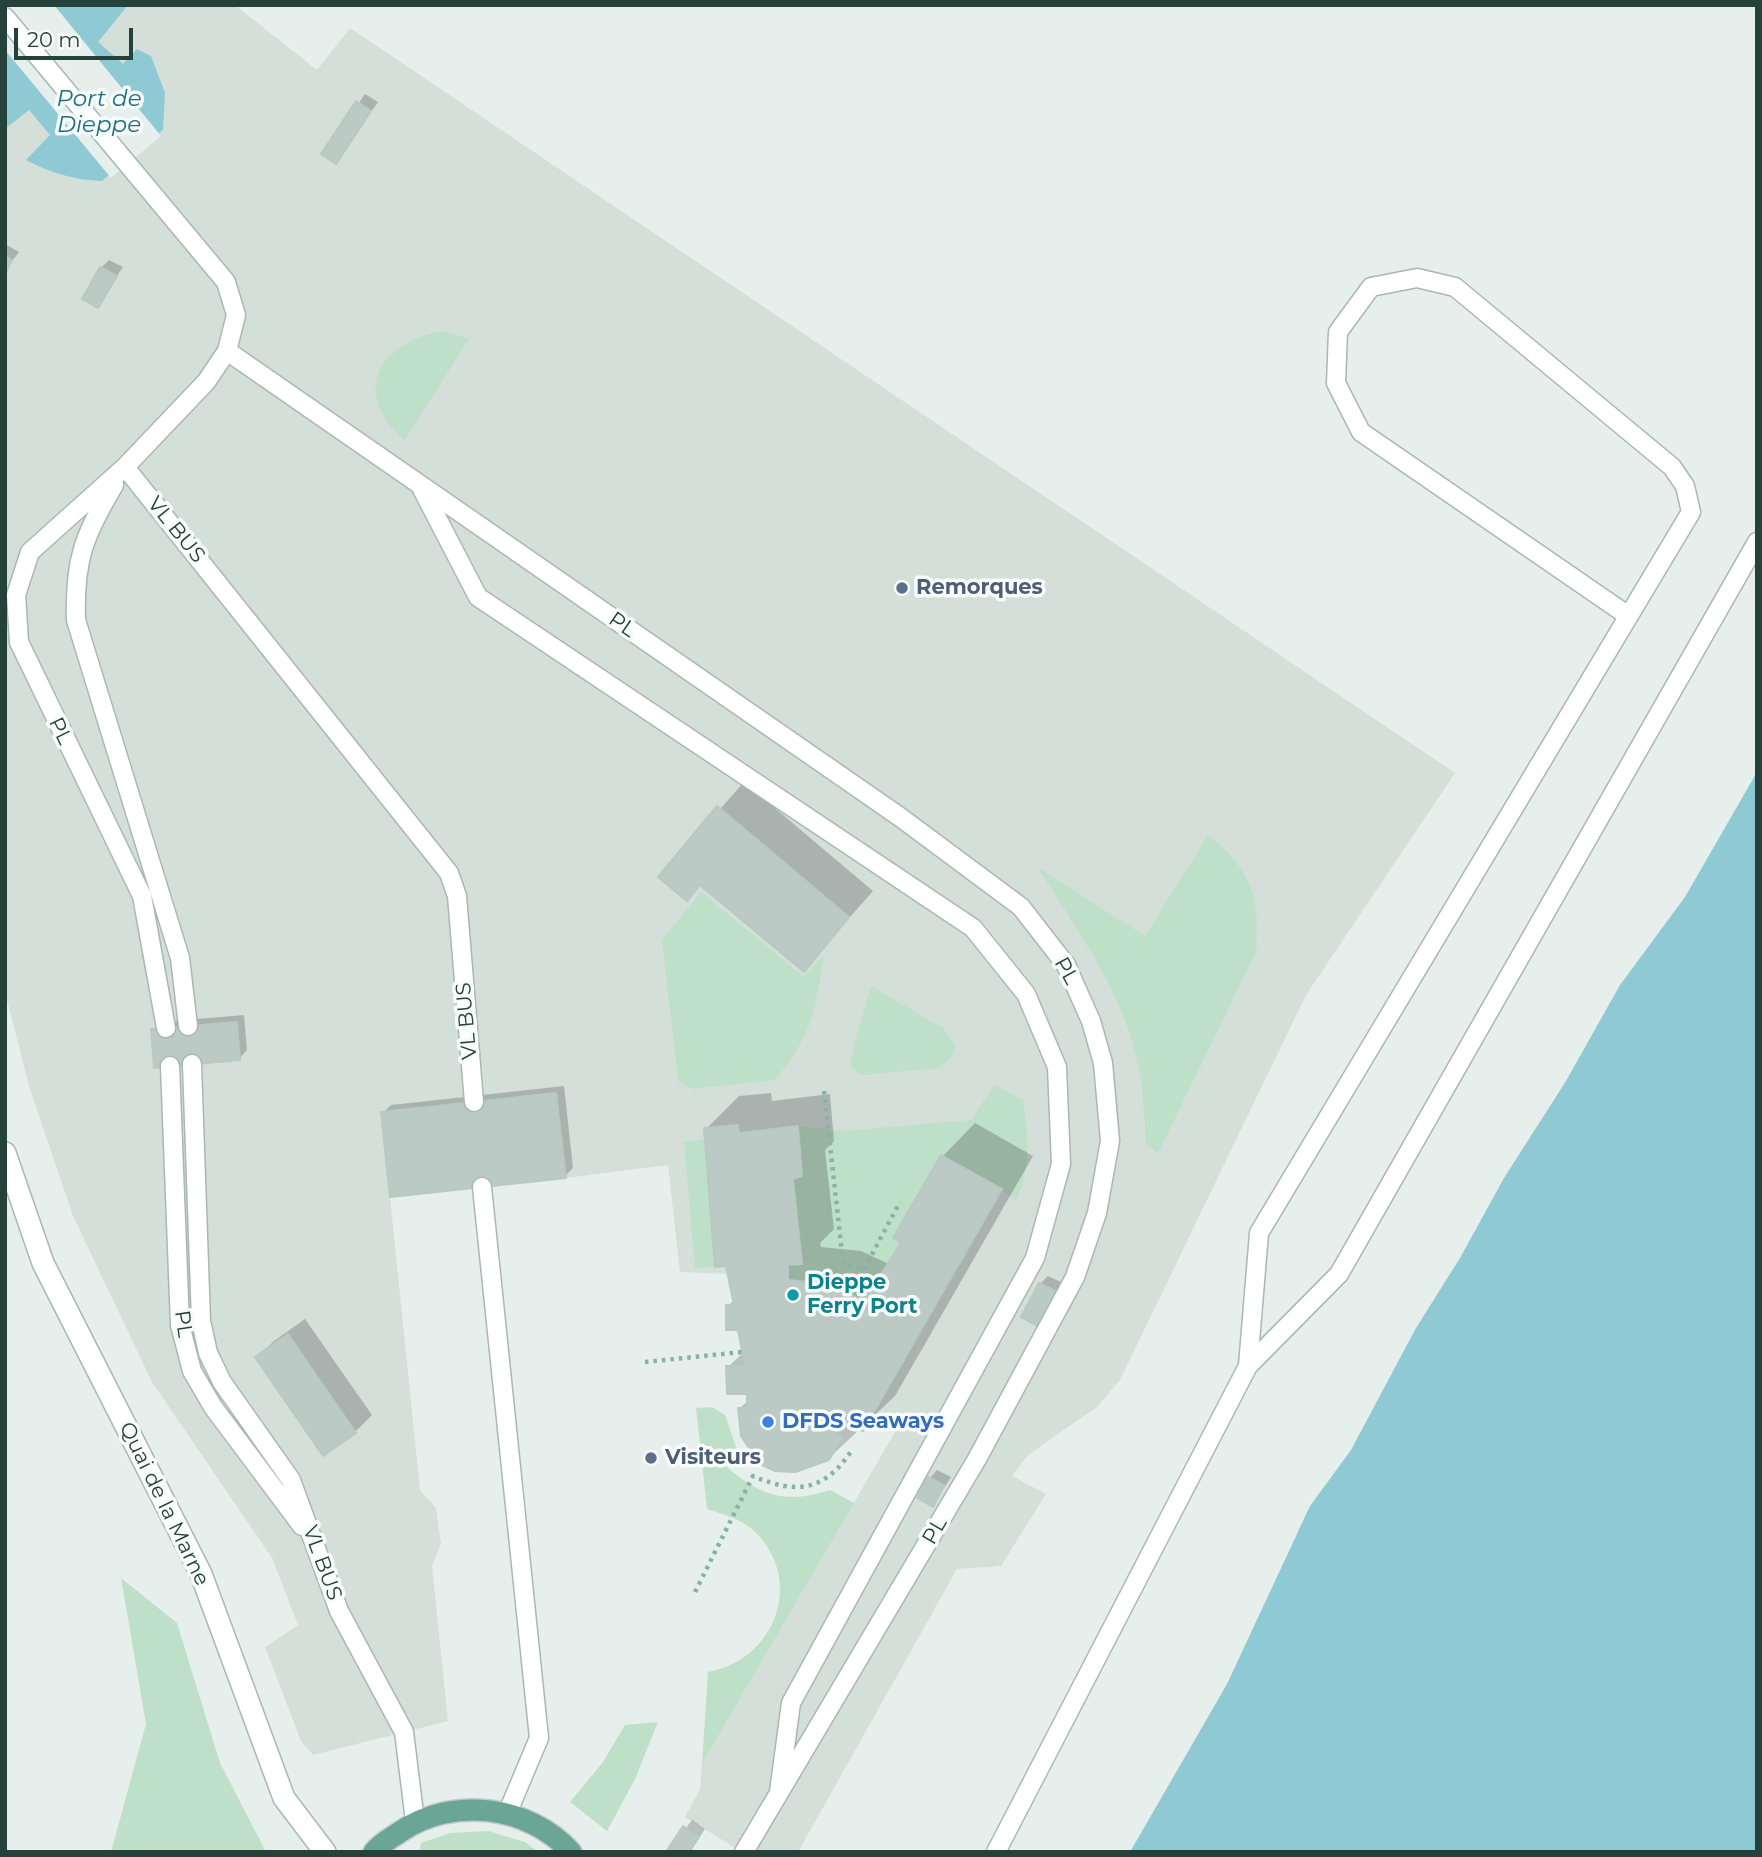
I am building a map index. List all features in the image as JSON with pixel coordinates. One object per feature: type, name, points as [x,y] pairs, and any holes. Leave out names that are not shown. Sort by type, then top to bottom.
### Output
[{"type":"main road","points":[[374,1852],[415,1821],[445,1812],[476,1809],[507,1814],[540,1827],[570,1852]]},
{"type":"street","name":"Quai de la Marne","points":[[5,1153],[43,1263],[201,1574],[284,1798],[325,1852]]},
{"type":"lane","points":[[5,17],[226,282],[236,316],[227,351],[206,382],[125,467],[89,527],[75,590],[76,620],[180,958],[188,1026]]},
{"type":"lane","points":[[1248,1366],[1259,1233],[1690,512],[1685,486],[1672,467],[1455,287],[1417,278],[1371,287],[1338,332],[1336,383],[1361,432],[1627,615]]},
{"type":"lane","name":"PL","points":[[227,351],[888,809],[1021,907],[1066,965],[1091,1021],[1103,1063],[1110,1141],[1097,1213],[1075,1277],[976,1459],[778,1799],[744,1852]]},
{"type":"lane","name":"PL","points":[[125,467],[30,552],[16,595],[17,618],[19,642],[38,687],[142,896],[166,1028]]},
{"type":"lane","name":"VL BUS","points":[[125,467],[449,873],[457,897],[474,1102]]},
{"type":"lane","points":[[420,486],[478,597],[973,928],[1026,993],[1057,1068],[1061,1164],[1035,1258],[791,1703],[778,1799]]},
{"type":"lane","points":[[996,1852],[1248,1366],[1339,1273],[1757,542]]},
{"type":"lane","name":"VL BUS","points":[[192,1064],[201,1321],[208,1353],[222,1382],[291,1480],[339,1611],[404,1732],[415,1821]]},
{"type":"lane","name":"PL","points":[[170,1066],[180,1325],[192,1371],[213,1407],[314,1542]]},
{"type":"lane","points":[[482,1187],[539,1738],[507,1814]]},
{"type":"path","points":[[824,1091],[843,1262],[863,1271],[900,1202]]},
{"type":"path","points":[[645,1362],[742,1352]]},
{"type":"path","points":[[695,1592],[753,1476],[777,1487],[798,1488],[818,1483],[839,1470],[852,1450]]},
{"type":"shaded area","points":[[128,5],[235,5],[317,70],[350,28],[1455,773],[1306,995],[1120,1380],[1097,1407],[1028,1455],[1012,1476],[1046,1494],[1001,1566],[957,1569],[798,1852],[742,1852],[685,1817],[700,1789],[702,1764],[895,1432],[871,1418],[843,1420],[836,1432],[843,1437],[829,1460],[795,1472],[775,1471],[760,1464],[741,1436],[738,1408],[747,1407],[747,1395],[727,1394],[726,1366],[745,1365],[728,1274],[680,1272],[668,1165],[566,1178],[386,1158],[420,1490],[436,1508],[441,1544],[432,1566],[448,1721],[313,1755],[301,1741],[265,1647],[298,1625],[272,1558],[152,1382],[73,1216],[29,1086],[5,992],[5,129],[28,109]]},
{"type":"green space","points":[[444,331],[469,339],[404,441],[381,412],[376,385],[379,372],[395,351],[406,344]]},
{"type":"green space","points":[[1208,835],[1235,860],[1250,886],[1256,915],[1256,952],[1158,1153],[1146,1144],[1139,1068],[1132,1041],[1111,988],[1037,867],[1145,936]]},
{"type":"green space","points":[[701,892],[804,977],[824,955],[810,1022],[797,1050],[775,1080],[692,1089],[678,1080],[662,940]]},
{"type":"green space","points":[[871,986],[943,1028],[955,1045],[952,1056],[940,1068],[861,1075],[851,1066],[855,1040]]},
{"type":"green space","points":[[994,1085],[1023,1100],[1027,1164],[1016,1201],[1002,1189],[941,1155],[893,1238],[901,1243],[864,1301],[827,1284],[788,1280],[788,1265],[802,1264],[793,1179],[802,1176],[798,1126],[841,1131],[971,1120]]},
{"type":"green space","points":[[705,1139],[715,1267],[695,1268],[684,1142]]},
{"type":"green space","points":[[712,1407],[725,1415],[737,1450],[726,1459],[727,1467],[739,1477],[775,1495],[801,1497],[830,1490],[854,1503],[702,1764],[708,1672],[730,1665],[749,1653],[764,1637],[774,1619],[780,1598],[779,1577],[772,1556],[759,1536],[741,1522],[707,1509],[696,1408]]},
{"type":"green space","points":[[121,1578],[177,1623],[220,1763],[266,1852],[111,1852],[146,1724]]},
{"type":"green space","points":[[658,1722],[635,1779],[607,1831],[570,1802],[603,1762],[625,1725]]},
{"type":"green space","points":[[488,1831],[525,1842],[538,1852],[420,1852],[421,1843],[450,1833]]},
{"type":"water","name":"Port de Dieppe","points":[[5,5],[128,5],[98,42],[123,64],[137,49],[151,56],[165,93],[163,130],[102,181],[63,175],[26,160],[50,135],[29,110],[5,129]]},
{"type":"water","points":[[1757,772],[1757,1852],[1130,1852],[1227,1684],[1310,1506],[1351,1450],[1416,1328],[1460,1258],[1504,1178],[1566,1081],[1620,985],[1685,897]]},
{"type":"pier","points":[[5,5],[54,5],[161,136],[111,178],[5,50]]},
{"type":"building","points":[[356,101],[371,111],[336,164],[321,154]]},
{"type":"building","points":[[5,256],[12,260],[5,274]]},
{"type":"building","points":[[100,267],[117,276],[98,308],[82,299]]},
{"type":"building","points":[[717,806],[849,917],[804,972],[700,885],[687,901],[658,877]]},
{"type":"building","points":[[237,1022],[240,1060],[154,1068],[151,1029]]},
{"type":"building","points":[[556,1093],[566,1178],[390,1197],[381,1112]]},
{"type":"building","name":"Dieppe Ferry Port","points":[[738,1125],[739,1133],[798,1126],[802,1176],[793,1179],[802,1264],[788,1265],[788,1280],[827,1284],[864,1301],[901,1243],[893,1238],[941,1155],[1002,1189],[863,1431],[843,1420],[835,1432],[843,1437],[829,1460],[795,1472],[775,1471],[760,1464],[741,1436],[738,1408],[747,1408],[747,1394],[727,1394],[726,1366],[745,1366],[738,1330],[726,1330],[726,1305],[734,1305],[726,1266],[715,1267],[704,1128]]},
{"type":"building","points":[[1039,1283],[1057,1292],[1038,1326],[1021,1317]]},
{"type":"building","points":[[288,1334],[356,1433],[323,1456],[255,1357]]},
{"type":"building","points":[[928,1477],[944,1485],[933,1507],[917,1498]]},
{"type":"building","points":[[683,1826],[699,1837],[689,1852],[666,1852]]},
{"type":"place","name":"Remorques","points":[[902,588]]},
{"type":"place","name":"Dieppe Ferry Port","points":[[793,1295]]},
{"type":"place","name":"DFDS Seaways","points":[[768,1422]]},
{"type":"place","name":"Visiteurs","points":[[651,1458]]}]
